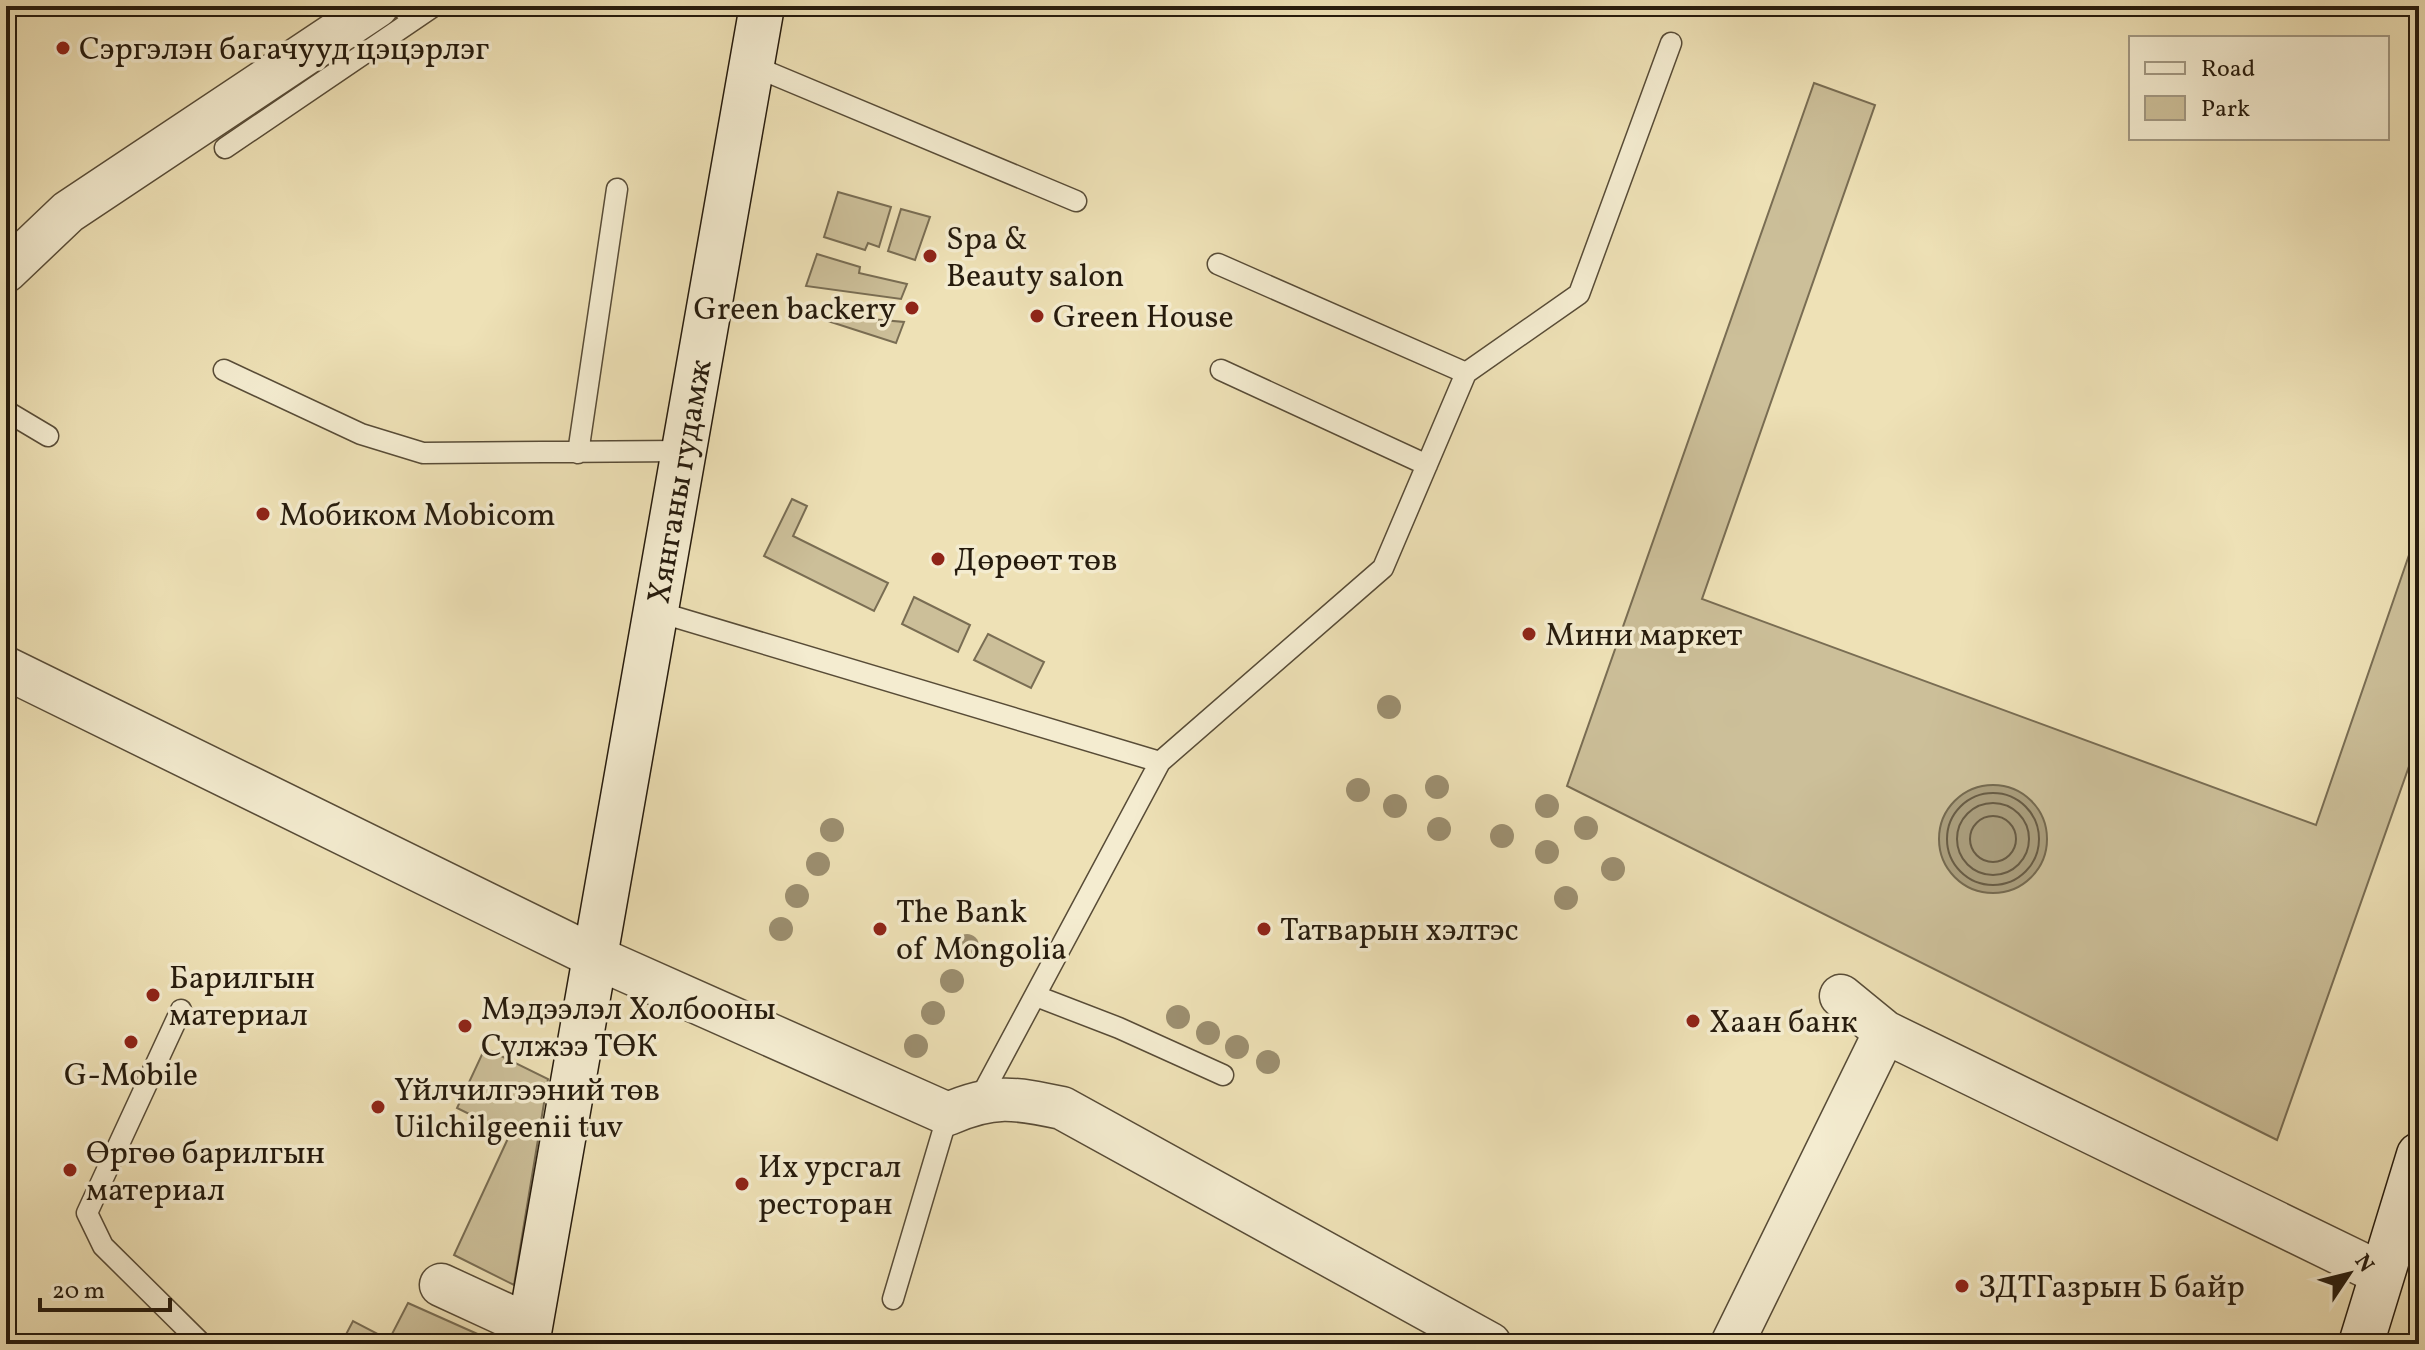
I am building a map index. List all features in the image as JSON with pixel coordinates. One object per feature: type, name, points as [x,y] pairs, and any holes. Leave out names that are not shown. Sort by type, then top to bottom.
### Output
[{"type":"main road","name":"Хянганы гудамж","points":[[528,1335],[762,6]]},
{"type":"main road","points":[[2361,1344],[2419,1155]]},
{"type":"street","points":[[6,271],[68,212],[397,11]]},
{"type":"street","points":[[6,668],[595,957],[964,1107],[1021,1100],[1062,1108],[1490,1344]]},
{"type":"street","points":[[1841,996],[1885,1032],[2382,1274]]},
{"type":"street","points":[[1735,1343],[1885,1032]]},
{"type":"street","points":[[441,1285],[528,1335]]},
{"type":"lane","points":[[225,148],[397,11],[434,6]]},
{"type":"lane","points":[[893,1299],[964,1107],[1036,996],[1160,762],[1383,568],[1466,373],[1579,294],[1671,43]]},
{"type":"lane","points":[[751,65],[1076,201]]},
{"type":"lane","points":[[578,453],[617,189]]},
{"type":"lane","points":[[1218,264],[1466,373]]},
{"type":"lane","points":[[224,370],[361,434],[423,453],[683,451]]},
{"type":"lane","points":[[1221,370],[1427,465]]},
{"type":"lane","points":[[6,411],[48,436]]},
{"type":"lane","points":[[655,611],[1160,762]]},
{"type":"lane","points":[[1036,996],[1119,1028],[1223,1075]]},
{"type":"lane","points":[[181,1010],[87,1213],[111,1256],[202,1344]]},
{"type":"green space","points":[[1814,83],[1875,105],[1702,599],[2316,825],[2419,526],[2419,738],[2277,1140],[1567,786]]},
{"type":"green space","points":[[838,192],[891,207],[879,247],[868,243],[865,250],[824,237]]},
{"type":"green space","points":[[901,209],[930,217],[915,260],[888,251]]},
{"type":"green space","points":[[817,254],[860,267],[859,273],[907,284],[901,299],[806,286]]},
{"type":"green space","points":[[803,313],[904,322],[896,343]]},
{"type":"green space","points":[[792,499],[807,506],[793,536],[888,583],[874,611],[764,556]]},
{"type":"green space","points":[[914,597],[970,625],[958,652],[902,624]]},
{"type":"green space","points":[[988,634],[1044,662],[1031,688],[974,660]]},
{"type":"green space","points":[[485,1048],[548,1079],[514,1285],[454,1255],[510,1134],[457,1108]]},
{"type":"green space","points":[[408,1303],[500,1344],[341,1344],[353,1321],[389,1340]]},
{"type":"water","points":[[1993,785],[2014,789],[2031,801],[2043,818],[2047,839],[2043,860],[2031,877],[2014,889],[1993,893],[1972,889],[1955,877],[1943,860],[1939,839],[1943,818],[1955,801],[1972,789]]},
{"type":"place","name":"Сэргэлэн багачууд цэцэрлэг","points":[[63,48]]},
{"type":"place","name":"Spa & Beauty salon","points":[[930,256]]},
{"type":"place","name":"Green backery","points":[[912,308]]},
{"type":"place","name":"Green House","points":[[1037,316]]},
{"type":"place","name":"Мобиком Mobicom","points":[[263,514]]},
{"type":"place","name":"Дөрөөт төв","points":[[938,559]]},
{"type":"place","name":"Мини маркет","points":[[1529,634]]},
{"type":"place","name":"The Bank of Mongolia","points":[[880,929]]},
{"type":"place","name":"Татварын хэлтэс","points":[[1264,929]]},
{"type":"place","name":"Барилгын материал","points":[[153,995]]},
{"type":"place","name":"Хаан банк","points":[[1693,1021]]},
{"type":"place","name":"Мэдээлэл Холбооны Сүлжээ ТӨК","points":[[465,1026]]},
{"type":"place","name":"G-Mobile","points":[[131,1042]]},
{"type":"place","name":"Үйлчилгээний төв Uilchilgeenii tuv","points":[[378,1107]]},
{"type":"place","name":"Өргөө барилгын материал","points":[[70,1170]]},
{"type":"place","name":"Их урсгал ресторан","points":[[742,1184]]},
{"type":"place","name":"ЗДТГазрын Б байр","points":[[1962,1286]]}]
